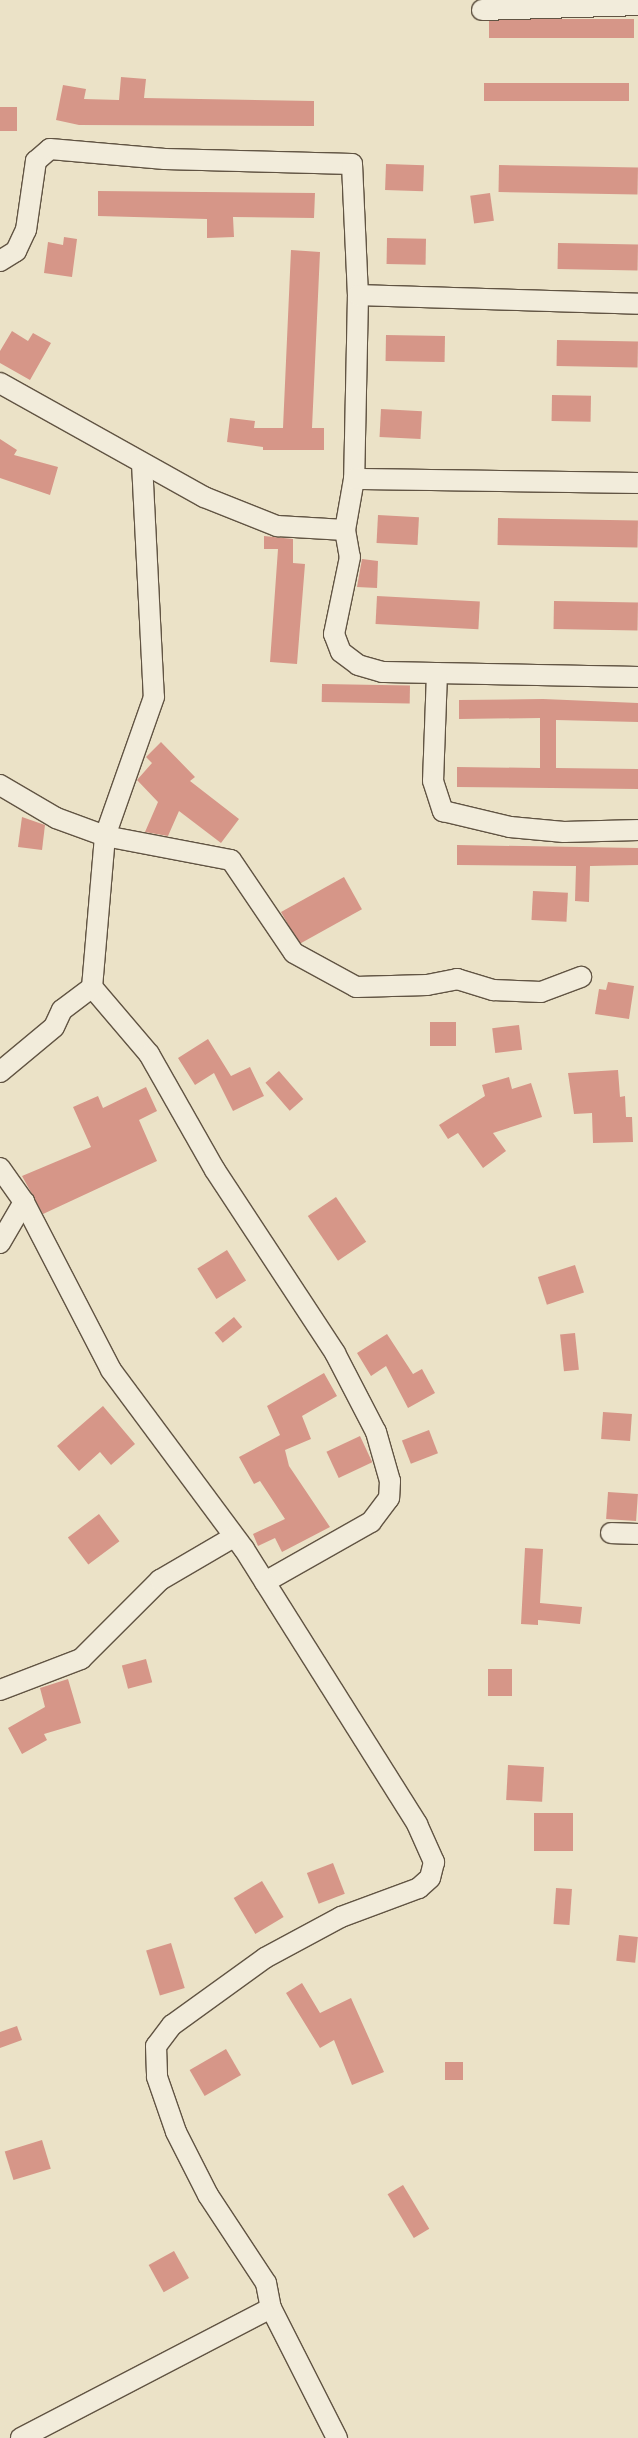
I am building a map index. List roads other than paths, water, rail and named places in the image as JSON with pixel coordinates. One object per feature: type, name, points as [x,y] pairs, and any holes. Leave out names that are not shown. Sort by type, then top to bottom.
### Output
[{"type":"street","points":[[482,10],[638,5]]},
{"type":"street","points":[[0,261],[16,251],[26,230],[36,161],[50,149],[165,159],[339,160],[352,164],[358,295],[354,479],[345,530],[350,557],[334,634],[341,652],[358,665],[382,672],[638,677]]},
{"type":"street","points":[[358,295],[638,304]]},
{"type":"street","points":[[0,383],[204,497],[277,526],[345,530]]},
{"type":"street","points":[[142,463],[154,697],[105,836],[92,987],[149,1054],[214,1170],[335,1354],[376,1432],[388,1473],[388,1498],[371,1522],[265,1582]]},
{"type":"street","points":[[354,479],[638,483]]},
{"type":"street","points":[[437,673],[434,781],[443,811],[519,828],[638,830]]},
{"type":"street","points":[[0,785],[56,818],[105,836],[231,860],[294,953],[356,987],[427,985],[457,979],[492,990],[541,992],[581,977]]},
{"type":"street","points":[[0,1072],[54,1027],[62,1010],[92,987]]},
{"type":"street","points":[[0,1168],[24,1202],[111,1370],[265,1582],[417,1824],[434,1862],[430,1878],[419,1888],[341,1917],[265,1958],[172,2025],[156,2046],[157,2078],[176,2132],[208,2195],[266,2283],[271,2308],[337,2438]]},
{"type":"street","points":[[0,1243],[24,1202]]},
{"type":"street","points":[[611,1533],[638,1534]]},
{"type":"street","points":[[0,1690],[82,1658],[160,1580],[232,1538]]},
{"type":"street","points":[[21,2438],[271,2308]]}]
